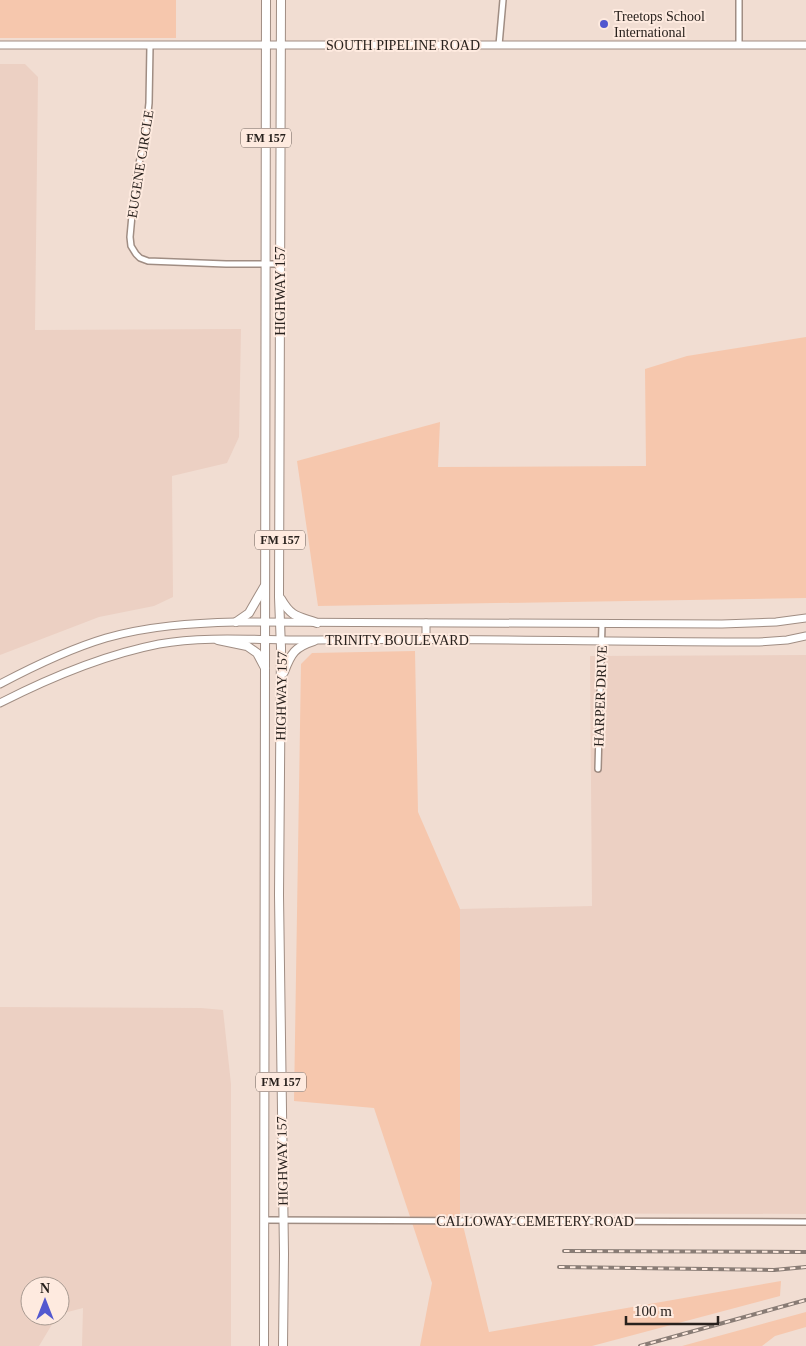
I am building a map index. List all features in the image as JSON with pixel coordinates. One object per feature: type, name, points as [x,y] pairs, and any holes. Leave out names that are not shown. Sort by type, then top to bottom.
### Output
[{"type":"main road","name":"FM 157","points":[[266,0],[267,46]]},
{"type":"main road","name":"FM 157","points":[[281,0],[281,46]]},
{"type":"main road","name":"SOUTH PIPELINE ROAD","points":[[0,45],[806,45]]},
{"type":"main road","name":"HIGHWAY 157","points":[[264,1346],[267,46]]},
{"type":"main road","name":"HIGHWAY 157","points":[[281,46],[279,597],[282,678],[279,884],[283,1346]]},
{"type":"main road","points":[[236,622],[249,613],[265,585]]},
{"type":"main road","points":[[279,597],[288,610],[298,617],[317,623]]},
{"type":"main road","name":"TRINITY BOULEVARD","points":[[0,684],[65,652],[106,638],[176,625],[236,622],[722,624],[776,622],[806,618]]},
{"type":"main road","points":[[426,623],[426,639]]},
{"type":"main road","name":"TRINITY BOULEVARD","points":[[0,703],[71,670],[136,649],[161,644],[218,640],[426,639],[759,642],[806,636]]},
{"type":"main road","points":[[218,640],[247,646],[257,653],[266,670]]},
{"type":"main road","points":[[282,678],[289,658],[296,648],[314,640]]},
{"type":"main road","points":[[264,884],[279,884]]},
{"type":"street","points":[[499,45],[503,0]]},
{"type":"street","points":[[739,0],[739,44]]},
{"type":"street","name":"EUGENE CIRCLE","points":[[150,46],[149,103],[146,131],[135,182],[131,217],[131,246],[140,258],[148,261],[281,264]]},
{"type":"street","name":"HARPER DRIVE","points":[[598,768],[602,624]]},
{"type":"street","name":"CALLOWAY CEMETERY ROAD","points":[[264,1220],[806,1222]]},
{"type":"shaded area","points":[[0,0],[176,0],[176,38],[0,38]]},
{"type":"shaded area","points":[[0,64],[25,64],[38,77],[35,330],[241,329],[239,437],[227,463],[172,476],[173,597],[154,606],[99,617],[0,655]]},
{"type":"shaded area","points":[[806,337],[806,598],[318,606],[297,461],[440,422],[438,467],[646,466],[645,369],[687,356]]},
{"type":"shaded area","points":[[415,651],[418,812],[460,909],[460,1213],[489,1332],[781,1281],[780,1296],[592,1346],[420,1346],[432,1283],[374,1108],[294,1101],[301,664],[312,653]]},
{"type":"shaded area","points":[[806,655],[806,1214],[460,1213],[460,909],[592,906],[590,656]]},
{"type":"shaded area","points":[[0,1007],[201,1008],[223,1010],[231,1084],[231,1346],[82,1346],[83,1308],[70,1311],[70,1276],[20,1276],[20,1326],[51,1326],[39,1346],[0,1346]]},
{"type":"shaded area","points":[[806,1312],[806,1327],[775,1336],[762,1346],[682,1346]]},
{"type":"railway","points":[[564,1251],[806,1252]]},
{"type":"railway","points":[[559,1267],[774,1270],[806,1267]]},
{"type":"railway","points":[[640,1346],[806,1300]]},
{"type":"place","name":"Treetops School International","points":[[604,24]]}]
